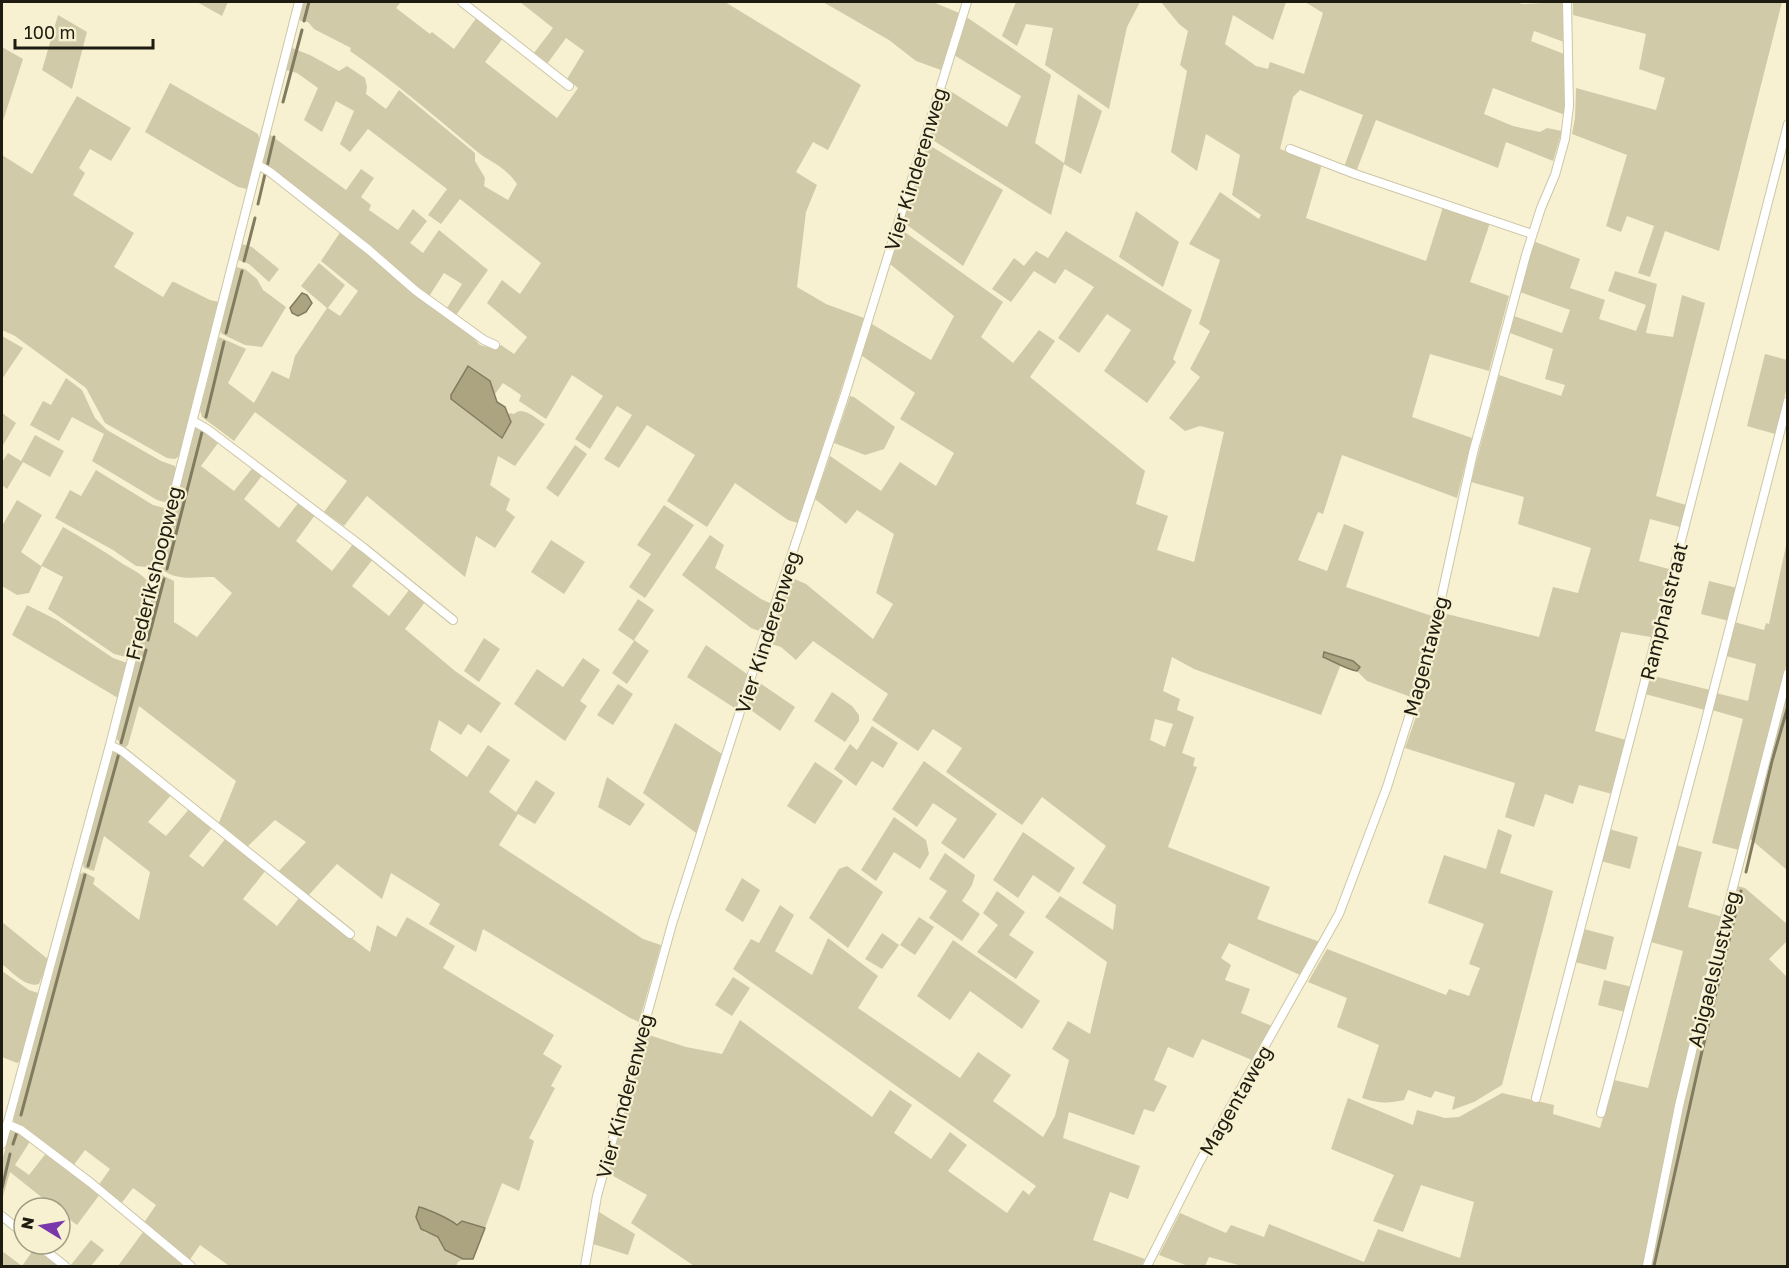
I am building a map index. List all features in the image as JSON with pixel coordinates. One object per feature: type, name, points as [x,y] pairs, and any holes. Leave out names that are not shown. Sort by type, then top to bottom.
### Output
[{"type":"street","name":"Frederikshoopweg","points":[[2,1144],[110,746],[299,2]]},
{"type":"street","points":[[462,2],[569,86]]},
{"type":"street","name":"Vier Kinderenweg","points":[[585,1266],[597,1196],[672,924],[846,391],[967,2]]},
{"type":"street","name":"Magentaweg","points":[[1147,1266],[1204,1154],[1340,915],[1387,788],[1417,692],[1439,608],[1473,453],[1532,234],[1556,175],[1567,130],[1569,106],[1567,2]]},
{"type":"street","name":"Ramphalstraat","points":[[1536,1098],[1788,124]]},
{"type":"street","points":[[1290,149],[1355,174],[1532,234]]},
{"type":"street","points":[[258,165],[270,172],[440,309],[495,345]]},
{"type":"street","points":[[1601,1113],[1788,402]]},
{"type":"street","points":[[193,421],[207,429],[364,548],[453,620]]},
{"type":"street","name":"Abigaelslustweg","points":[[1647,1266],[1692,1048],[1788,673]]},
{"type":"street","points":[[110,746],[131,758],[350,934]]},
{"type":"street","points":[[7,1124],[21,1130],[91,1184],[191,1266]]},
{"type":"street","points":[[52,1256],[65,1266]]},
{"type":"shaded area","points":[[197,2],[228,2],[222,16]]},
{"type":"shaded area","points":[[304,2],[401,2],[396,8],[454,49],[477,17],[503,38],[485,62],[557,118],[578,88],[567,79],[584,51],[566,38],[547,64],[534,53],[553,28],[520,2],[725,2],[861,85],[828,150],[813,142],[796,172],[817,185],[806,212],[797,287],[826,304],[864,318],[798,523],[788,520],[735,483],[707,527],[667,501],[695,455],[647,425],[619,468],[604,459],[632,415],[617,406],[590,449],[575,439],[603,396],[572,375],[546,419],[519,401],[521,395],[503,383],[495,394],[490,381],[451,399],[502,438],[511,422],[508,415],[510,413],[525,412],[545,424],[515,466],[498,456],[490,485],[510,499],[506,510],[515,517],[495,548],[476,536],[465,577],[367,496],[344,526],[324,512],[347,481],[255,412],[234,441],[202,417],[200,410],[219,337],[246,349],[228,383],[254,403],[272,371],[289,379],[295,356],[327,308],[301,286],[319,263],[345,285],[328,308],[340,316],[358,291],[321,261],[341,231],[464,328],[480,345],[494,349],[501,345],[514,354],[527,337],[487,303],[502,280],[520,294],[541,263],[460,199],[441,224],[428,215],[447,189],[368,129],[350,152],[340,144],[354,111],[336,101],[322,132],[304,120],[318,88],[297,73],[286,70],[292,48],[339,71],[347,66],[365,78],[366,94],[386,109],[399,90],[475,153],[475,161],[485,178],[484,186],[508,200],[517,184],[501,168],[350,51],[351,48],[314,29],[308,22],[301,21],[299,19]]},
{"type":"shaded area","points":[[823,2],[933,2],[959,13],[941,70],[916,61],[889,40]]},
{"type":"shaded area","points":[[1016,2],[1140,2],[1127,27],[1109,109],[1045,65],[1053,28],[1026,24],[1017,46],[1002,36]]},
{"type":"shaded area","points":[[1161,2],[1286,2],[1273,40],[1233,15],[1225,44],[1256,66],[1268,69],[1270,62],[1304,74],[1323,13],[1305,2],[1517,2],[1522,4],[1564,2],[1564,42],[1534,31],[1531,41],[1564,54],[1565,115],[1493,88],[1484,114],[1513,126],[1540,132],[1547,128],[1562,131],[1553,161],[1506,142],[1498,168],[1376,120],[1356,172],[1344,167],[1363,115],[1300,90],[1293,97],[1280,149],[1322,164],[1306,218],[1426,261],[1443,207],[1490,223],[1470,282],[1509,296],[1489,371],[1430,354],[1412,417],[1472,438],[1457,498],[1342,455],[1323,514],[1318,512],[1298,560],[1327,571],[1344,524],[1364,532],[1346,587],[1432,616],[1411,697],[1367,681],[1357,671],[1360,667],[1323,657],[1341,664],[1321,715],[1194,669],[1172,657],[1163,691],[1180,699],[1177,710],[1194,717],[1182,753],[1195,758],[1193,766],[1197,767],[1168,847],[1270,887],[1257,919],[1320,942],[1300,975],[1229,943],[1221,958],[1231,965],[1225,980],[1250,989],[1241,1013],[1272,1026],[1252,1060],[1202,1039],[1193,1058],[1168,1047],[1154,1080],[1167,1086],[1154,1112],[1144,1109],[1134,1135],[1069,1112],[1063,1138],[1140,1166],[1128,1199],[1110,1192],[1093,1240],[1145,1259],[1141,1266],[694,1266],[631,1223],[647,1195],[608,1173],[646,1034],[686,1047],[722,1054],[740,1020],[872,1117],[890,1090],[912,1105],[894,1133],[931,1159],[950,1132],[967,1145],[948,1171],[1007,1213],[1023,1190],[1029,1195],[1036,1186],[733,969],[751,939],[759,943],[780,905],[794,915],[775,951],[812,975],[828,938],[878,976],[858,1008],[960,1078],[978,1052],[1011,1075],[993,1101],[1043,1137],[1055,1116],[1069,1060],[1052,1049],[1068,1021],[1090,1034],[1107,962],[1045,917],[1060,896],[1113,930],[1116,905],[1082,883],[1106,846],[1042,797],[1022,825],[946,772],[962,748],[933,729],[918,751],[872,720],[888,694],[813,641],[796,660],[781,647],[768,643],[790,577],[806,584],[873,639],[893,604],[876,593],[894,534],[857,510],[846,524],[815,499],[830,456],[881,491],[900,462],[936,486],[954,453],[900,419],[915,393],[861,355],[872,324],[931,360],[954,316],[890,264],[902,230],[1003,302],[981,337],[1013,363],[1039,330],[1055,341],[1030,377],[1145,471],[1136,504],[1168,516],[1157,550],[1194,562],[1224,432],[1200,426],[1185,431],[1169,418],[1200,377],[1190,369],[1210,331],[1199,324],[1220,260],[1189,244],[1220,192],[1259,219],[1261,215],[1232,195],[1240,155],[1206,134],[1197,171],[1171,152],[1187,71],[1180,65],[1188,31],[1179,24]],"holes":[[[1155,719],[1173,724],[1165,747],[1150,740]]]},
{"type":"shaded area","points":[[1573,2],[1782,2],[1719,251],[1665,231],[1650,277],[1638,273],[1654,226],[1627,216],[1621,232],[1606,226],[1627,155],[1572,134],[1576,88],[1656,110],[1665,78],[1639,69],[1646,34],[1573,15]]},
{"type":"shaded area","points":[[58,15],[87,32],[72,89],[42,70]]},
{"type":"shaded area","points":[[968,18],[1051,75],[1035,143],[1064,163],[1078,94],[1102,111],[1081,174],[1064,164],[1051,215],[931,139],[930,132],[944,87],[1007,127],[1021,96],[954,55],[965,19]]},
{"type":"shaded area","points":[[2,47],[23,59],[2,124]]},
{"type":"shaded area","points":[[170,83],[258,134],[260,141],[247,189],[238,187],[145,132]]},
{"type":"shaded area","points":[[77,96],[131,128],[111,161],[90,149],[79,168],[85,173],[73,195],[134,233],[114,267],[163,297],[174,282],[210,300],[219,302],[179,456],[175,459],[167,458],[105,423],[86,388],[15,336],[2,330],[2,155],[32,174]]},
{"type":"shaded area","points":[[269,134],[346,190],[361,169],[374,178],[361,197],[371,205],[369,210],[398,230],[413,209],[427,221],[410,243],[423,253],[439,230],[488,270],[454,318],[445,311],[462,284],[444,273],[428,298],[262,164]]},
{"type":"shaded area","points":[[929,145],[1003,190],[963,266],[903,222],[925,147]]},
{"type":"shaded area","points":[[1136,211],[1179,242],[1163,287],[1119,257]]},
{"type":"shaded area","points":[[1066,231],[1192,310],[1173,359],[1176,362],[1147,403],[1104,371],[1131,330],[1107,314],[1079,353],[1058,338],[1094,287],[1065,269],[1055,284],[1034,271],[1011,302],[992,289],[1014,258],[1024,266],[1036,251],[1048,258]]},
{"type":"shaded area","points":[[1533,241],[1580,259],[1570,288],[1605,300],[1599,319],[1636,331],[1646,305],[1608,291],[1615,271],[1657,284],[1646,333],[1673,337],[1682,295],[1705,303],[1656,496],[1686,505],[1680,527],[1650,519],[1639,561],[1669,569],[1651,637],[1621,632],[1595,731],[1626,740],[1612,794],[1579,785],[1573,804],[1545,794],[1534,827],[1505,817],[1515,783],[1405,748],[1418,711],[1443,613],[1539,637],[1553,587],[1578,593],[1591,548],[1518,524],[1524,497],[1471,482],[1499,375],[1561,396],[1565,385],[1545,379],[1553,349],[1510,333],[1514,316],[1562,333],[1570,310],[1520,292]]},
{"type":"shaded area","points":[[242,244],[252,247],[279,269],[269,282],[249,264],[238,260]]},
{"type":"shaded area","points":[[236,267],[245,269],[257,279],[263,290],[286,307],[262,347],[245,345],[220,331]]},
{"type":"shaded area","points":[[302,293],[307,295],[312,303],[306,312],[298,316],[292,313],[290,308]]},
{"type":"shaded area","points":[[2,336],[23,348],[2,379]]},
{"type":"shaded area","points":[[1765,354],[1787,360],[1787,387],[1775,434],[1747,426]]},
{"type":"shaded area","points":[[468,366],[490,381],[497,402],[505,407],[511,422],[502,438],[451,399],[451,395]]},
{"type":"shaded area","points":[[66,378],[82,390],[95,418],[107,430],[161,461],[175,466],[176,470],[167,501],[157,500],[92,461],[104,434],[72,417],[59,441],[30,425],[43,401],[51,405]]},
{"type":"shaded area","points":[[850,396],[895,427],[884,449],[865,455],[834,443]]},
{"type":"shaded area","points":[[2,413],[16,423],[2,447]]},
{"type":"shaded area","points":[[195,426],[221,439],[201,466],[234,491],[254,466],[264,473],[244,499],[279,528],[299,502],[315,515],[296,541],[332,571],[353,544],[373,559],[352,586],[389,616],[409,590],[425,602],[405,629],[455,671],[501,703],[481,733],[468,724],[461,735],[439,720],[430,750],[467,777],[488,745],[510,760],[489,792],[516,812],[536,780],[555,793],[535,824],[518,814],[499,845],[643,939],[661,945],[639,1022],[483,929],[476,952],[429,924],[440,904],[391,873],[382,899],[337,864],[307,897],[277,873],[306,842],[275,820],[246,848],[218,825],[236,781],[139,706],[128,745],[124,748],[116,738],[158,573],[174,581],[174,622],[197,637],[232,593],[214,577],[177,577],[164,571],[160,566]]},
{"type":"shaded area","points":[[35,435],[64,451],[50,477],[23,462],[7,489],[2,485],[2,462],[8,453],[21,461]]},
{"type":"shaded area","points":[[575,445],[587,454],[558,497],[546,488]]},
{"type":"shaded area","points":[[96,470],[153,505],[164,508],[165,512],[152,564],[147,567],[136,566],[113,550],[55,518],[70,490],[81,496]]},
{"type":"shaded area","points":[[17,500],[42,515],[21,552],[41,566],[63,527],[138,572],[147,581],[126,657],[114,654],[48,609],[63,577],[42,566],[29,593],[17,595],[2,586],[2,526]]},
{"type":"shaded area","points":[[664,505],[694,525],[645,598],[629,587],[651,554],[637,545]]},
{"type":"shaded area","points":[[710,535],[724,545],[715,568],[772,604],[762,632],[751,628],[682,575]]},
{"type":"shaded area","points":[[551,540],[585,562],[564,594],[531,572]]},
{"type":"shaded area","points":[[1787,541],[1787,662],[1739,850],[1712,843],[1743,719],[1712,710],[1716,693],[1748,701],[1756,664],[1726,656],[1734,622],[1764,630],[1766,623],[1769,624]]},
{"type":"shaded area","points":[[1709,581],[1737,588],[1729,621],[1701,614]]},
{"type":"shaded area","points":[[638,599],[654,610],[634,640],[649,651],[627,684],[612,673],[634,641],[618,630]]},
{"type":"shaded area","points":[[27,605],[57,620],[113,658],[127,663],[118,698],[12,635]]},
{"type":"shaded area","points":[[484,638],[500,649],[479,682],[464,671]]},
{"type":"shaded area","points":[[706,645],[747,674],[736,709],[687,677]]},
{"type":"shaded area","points":[[1324,652],[1353,661],[1360,667],[1357,671],[1345,667],[1323,657]]},
{"type":"shaded area","points":[[583,658],[600,670],[580,701],[587,706],[565,741],[514,704],[537,669],[563,687]]},
{"type":"shaded area","points":[[1650,675],[1710,690],[1705,710],[1645,694]]},
{"type":"shaded area","points":[[754,679],[795,707],[780,731],[746,705]]},
{"type":"shaded area","points":[[1787,683],[1787,870],[1749,838]]},
{"type":"shaded area","points":[[618,684],[633,694],[613,725],[597,715]]},
{"type":"shaded area","points":[[832,692],[852,706],[859,715],[859,721],[845,742],[814,721]]},
{"type":"shaded area","points":[[675,723],[722,754],[696,833],[643,793]]},
{"type":"shaded area","points":[[872,726],[898,743],[883,768],[872,761],[856,786],[834,769],[850,744],[857,750]]},
{"type":"shaded area","points":[[118,750],[172,794],[148,822],[166,836],[190,808],[212,828],[189,856],[203,867],[226,838],[266,870],[243,899],[277,926],[299,898],[370,952],[377,925],[396,937],[407,917],[455,946],[443,968],[554,1035],[543,1054],[562,1066],[551,1086],[555,1088],[529,1138],[534,1141],[519,1191],[502,1183],[485,1228],[462,1221],[457,1226],[428,1209],[424,1232],[438,1237],[445,1250],[463,1259],[456,1266],[227,1266],[200,1245],[189,1261],[143,1224],[156,1205],[133,1188],[120,1205],[98,1186],[110,1169],[85,1150],[73,1166],[22,1126],[14,1123],[80,874],[84,872],[95,878],[93,884],[139,920],[150,872],[104,836],[94,871],[84,868],[83,863],[112,753]]},
{"type":"shaded area","points":[[924,761],[997,814],[964,859],[941,843],[957,819],[933,803],[917,827],[892,809]]},
{"type":"shaded area","points":[[815,762],[843,781],[815,824],[787,806]]},
{"type":"shaded area","points":[[607,777],[645,804],[630,826],[598,807]]},
{"type":"shaded area","points":[[894,817],[926,840],[929,854],[920,869],[894,852],[876,881],[861,870]]},
{"type":"shaded area","points":[[1498,829],[1512,835],[1500,873],[1553,891],[1502,1085],[1474,1102],[1452,1110],[1455,1097],[1435,1091],[1431,1098],[1408,1090],[1404,1100],[1393,1102],[1378,1102],[1362,1098],[1379,1045],[1337,1027],[1347,998],[1308,982],[1327,949],[1446,995],[1449,989],[1469,996],[1480,968],[1469,964],[1484,924],[1428,903],[1444,855],[1486,869]]},
{"type":"shaded area","points":[[1609,829],[1638,837],[1630,869],[1601,861]]},
{"type":"shaded area","points":[[1023,832],[1075,868],[1059,893],[1033,875],[1018,898],[993,880]]},
{"type":"shaded area","points":[[1676,845],[1702,852],[1688,907],[1723,917],[1645,1266],[1242,1266],[1209,1257],[1205,1266],[1188,1266],[1159,1255],[1180,1213],[1226,1233],[1231,1225],[1264,1237],[1269,1224],[1364,1262],[1378,1229],[1460,1258],[1474,1202],[1421,1185],[1403,1232],[1373,1221],[1394,1175],[1331,1149],[1348,1098],[1413,1125],[1417,1110],[1445,1118],[1459,1117],[1502,1093],[1554,1105],[1553,1114],[1600,1128],[1614,1080],[1648,1088],[1683,951],[1651,942]]},
{"type":"shaded area","points":[[945,853],[975,875],[962,901],[980,914],[962,941],[929,918],[947,891],[929,879]]},
{"type":"shaded area","points":[[847,866],[883,892],[848,948],[809,918],[839,869]]},
{"type":"shaded area","points":[[742,878],[760,890],[743,922],[725,910]]},
{"type":"shaded area","points":[[1737,886],[1745,888],[1787,924],[1787,941],[1769,959],[1787,977],[1787,1266],[1650,1266],[1682,1106]]},
{"type":"shaded area","points":[[997,891],[1025,912],[1009,935],[1034,952],[1016,979],[977,952],[998,925],[983,913]]},
{"type":"shaded area","points":[[919,917],[934,927],[915,955],[900,945]]},
{"type":"shaded area","points":[[2,922],[49,960],[39,984],[24,982],[2,964]]},
{"type":"shaded area","points":[[1584,929],[1614,937],[1606,970],[1575,962]]},
{"type":"shaded area","points":[[882,933],[899,945],[882,969],[865,959]]},
{"type":"shaded area","points":[[953,940],[1040,1001],[1022,1029],[970,991],[950,1020],[917,996]]},
{"type":"shaded area","points":[[2,971],[29,990],[38,993],[21,1060],[17,1063],[2,1057]]},
{"type":"shaded area","points":[[733,977],[750,988],[732,1016],[715,1005]]},
{"type":"shaded area","points":[[1604,980],[1632,987],[1625,1012],[1598,1005]]},
{"type":"shaded area","points":[[13,1128],[31,1140],[15,1165],[29,1175],[47,1152],[100,1194],[77,1225],[72,1221],[72,1196],[40,1196],[10,1172],[2,1200],[2,1161],[10,1131]]},
{"type":"shaded area","points":[[419,1207],[439,1214],[457,1225],[462,1221],[485,1228],[473,1259],[463,1259],[445,1250],[438,1237],[421,1229],[416,1217]]},
{"type":"shaded area","points":[[599,1212],[635,1234],[628,1255],[593,1244]]},
{"type":"shaded area","points":[[143,1232],[186,1266],[118,1266]]},
{"type":"shaded area","points":[[91,1240],[104,1250],[91,1266],[70,1266]]},
{"type":"shaded area","points":[[2,1251],[22,1266],[2,1266]]},
{"type":"shaded area","points":[[29,1256],[49,1256],[62,1266],[22,1266]]},
{"type":"waterway","points":[[304,21],[309,2]]},
{"type":"waterway","points":[[283,102],[302,30]]},
{"type":"waterway","points":[[267,167],[274,137]]},
{"type":"waterway","points":[[258,204],[265,174]]},
{"type":"waterway","points":[[244,261],[255,218]]},
{"type":"waterway","points":[[226,333],[242,271]]},
{"type":"waterway","points":[[206,417],[224,342]]},
{"type":"waterway","points":[[167,569],[202,432]]},
{"type":"waterway","points":[[148,640],[164,579]]},
{"type":"waterway","points":[[121,743],[146,650]]},
{"type":"waterway","points":[[1746,872],[1772,761],[1788,706]]},
{"type":"waterway","points":[[88,866],[119,753]]},
{"type":"waterway","points":[[21,1115],[85,875]]},
{"type":"waterway","points":[[1654,1266],[1702,1051],[1741,891]]},
{"type":"waterway","points":[[13,1144],[17,1132]]},
{"type":"waterway","points":[[2,1188],[10,1154]]}]
